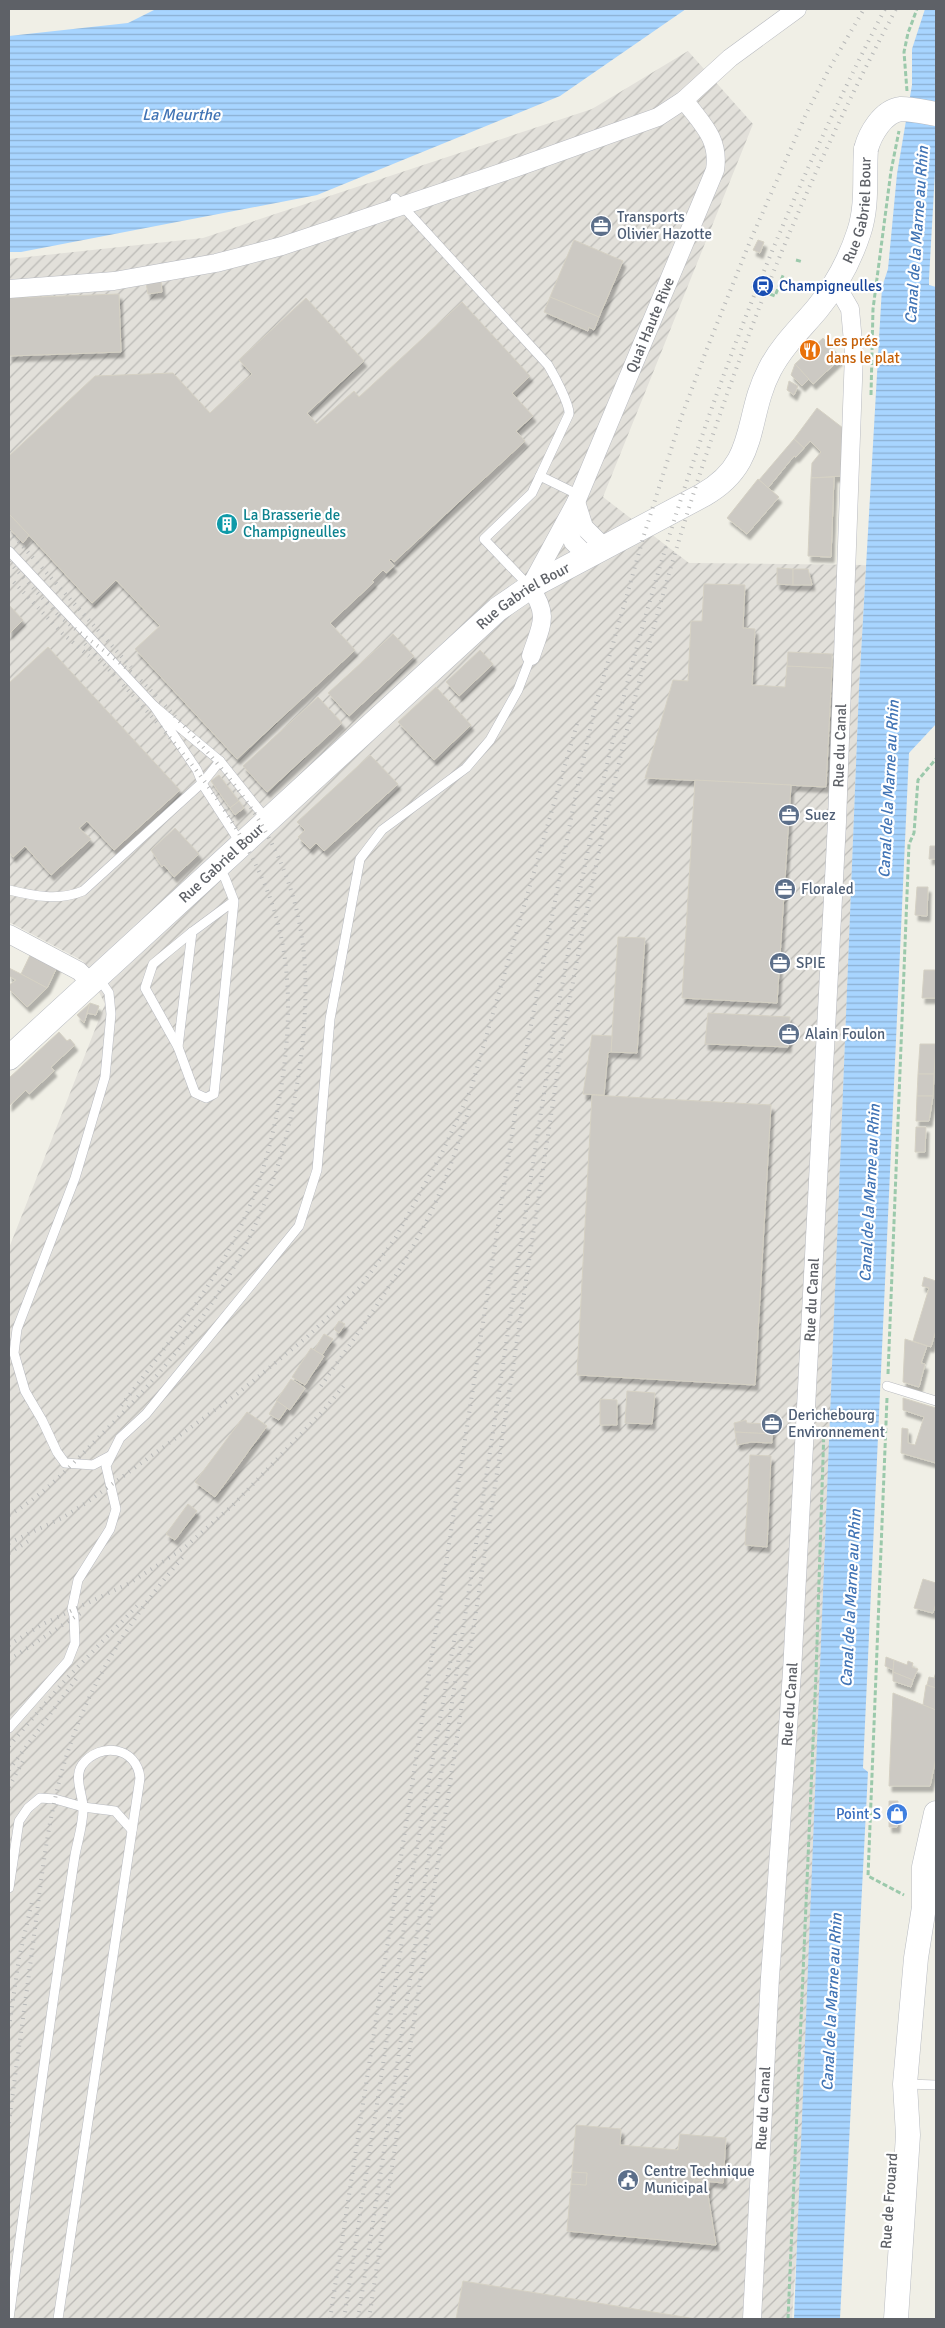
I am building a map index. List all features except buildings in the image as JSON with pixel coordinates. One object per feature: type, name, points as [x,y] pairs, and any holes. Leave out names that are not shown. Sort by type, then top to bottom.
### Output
[{"type":"main road","name":"Rue Gabriel Bour","points":[[9,1058],[482,622],[530,587],[718,487],[729,477],[744,450],[771,367],[835,283],[847,261],[862,221],[866,189],[866,149],[873,131],[891,113],[902,109],[936,114]]},
{"type":"main road","name":"Rue de Frouard","points":[[880,2319],[895,2121],[905,2084],[916,1958],[924,1907],[924,1867],[936,1814]]},
{"type":"main road","name":"Rue de Frouard","points":[[924,1907],[936,1876]]},
{"type":"main road","name":"Rue de Frouard","points":[[896,2319],[909,2122],[905,2084]]},
{"type":"street","points":[[9,288],[114,281],[216,263],[282,246],[398,201],[515,168],[658,117],[684,100],[730,58],[797,9]]},
{"type":"street","name":"Quai Haute Rive","points":[[530,587],[578,498],[715,170],[716,153],[714,140],[684,100]]},
{"type":"street","name":"Rue du Canal","points":[[752,2319],[770,1977],[792,1672],[837,822],[854,353],[850,309],[835,283]]},
{"type":"street","points":[[578,498],[584,527],[595,551]]},
{"type":"street","points":[[565,523],[573,542],[595,551]]},
{"type":"street","points":[[530,587],[540,602],[544,617],[531,656]]},
{"type":"street","points":[[9,934],[95,980]]},
{"type":"lane","points":[[398,201],[548,365],[570,407],[569,414],[532,493],[484,539],[530,587]]},
{"type":"lane","points":[[540,476],[578,498]]},
{"type":"lane","points":[[9,551],[154,706],[220,761],[267,820]]},
{"type":"lane","points":[[9,1728],[68,1661],[75,1644],[72,1610],[78,1580],[110,1529],[116,1509],[106,1466],[120,1438],[146,1414],[299,1226],[317,1170],[330,1019],[360,860],[382,830],[466,768],[490,740],[518,690],[531,656]]},
{"type":"lane","points":[[154,706],[241,844]]},
{"type":"lane","points":[[9,890],[28,895],[67,897],[83,891],[201,782],[220,761]]},
{"type":"lane","points":[[218,866],[234,901],[214,1094],[206,1098],[195,1093],[178,1047],[145,988],[153,964],[234,901]]},
{"type":"lane","points":[[178,1047],[192,932]]},
{"type":"lane","points":[[95,980],[109,993],[111,1014],[104,1077],[75,1178],[17,1329],[14,1353],[25,1391],[42,1420],[57,1452],[65,1463],[93,1465],[110,1456]]},
{"type":"lane","points":[[888,1386],[936,1401]]},
{"type":"lane","points":[[9,2319],[52,2002],[83,1807],[78,1774],[82,1766],[99,1752],[115,1750],[128,1754],[139,1768],[140,1778],[58,2319]]},
{"type":"lane","points":[[9,1888],[19,1821],[28,1808],[40,1798],[55,1799],[83,1807],[115,1810],[132,1830]]},
{"type":"lane","points":[[905,2084],[936,2085]]},
{"type":"path","points":[[906,96],[904,52],[908,33],[917,9]]},
{"type":"path","points":[[873,329],[874,304],[891,171],[900,128]]},
{"type":"path","points":[[796,260],[802,262]]},
{"type":"path","points":[[752,286],[775,296],[784,273]]},
{"type":"path","points":[[914,833],[918,780],[936,759]]},
{"type":"path","points":[[788,2319],[816,1674]]},
{"type":"shaded area","points":[[688,51],[753,124],[603,497],[689,563],[866,565],[859,689],[798,2231],[792,2319],[9,2319],[9,1248],[105,1004],[83,961],[9,922],[9,259],[203,238],[592,109]]},
{"type":"water","name":"La Meurthe","points":[[156,9],[686,9],[560,96],[317,195],[21,252],[9,252],[9,36],[128,23]]},
{"type":"water","name":"Canal de la Marne au Rhin","points":[[925,9],[936,9],[936,154],[929,285],[936,287],[936,724],[909,753],[863,1768],[868,1772],[840,2319],[794,2319],[859,689],[882,287],[888,269],[897,174],[912,85],[912,49]]},
{"type":"railway","points":[[330,2319],[520,1082],[574,803],[595,707],[644,535],[681,418],[706,351],[751,239],[807,112],[829,69],[864,9]]},
{"type":"railway","points":[[358,2319],[537,1135],[575,914],[590,841],[615,733],[643,626],[674,520],[709,415],[748,311],[790,209],[836,108],[885,9]]},
{"type":"railway","points":[[369,2319],[560,1056],[585,920],[614,785],[647,651],[686,519],[729,388],[779,259],[834,133],[896,9]]},
{"type":"railway","points":[[9,531],[131,667]]},
{"type":"railway","points":[[9,562],[60,617]]},
{"type":"railway","points":[[9,577],[62,633],[89,656]]},
{"type":"railway","points":[[9,1515],[59,1477],[104,1432],[144,1390],[180,1347],[212,1304],[239,1258],[261,1211],[279,1161],[293,1107],[302,1049],[304,1021],[305,968],[298,916],[282,866],[252,809],[219,766],[150,690],[138,678],[56,613]]},
{"type":"railway","points":[[85,644],[183,754],[206,783],[245,845],[262,878],[278,922],[283,944],[288,989],[287,1036],[278,1107],[262,1171],[245,1218],[214,1276],[196,1304],[118,1410]]},
{"type":"railway","points":[[9,1543],[62,1518],[86,1503],[237,1394],[307,1337],[361,1286],[396,1237],[442,1153],[471,1089],[577,724]]},
{"type":"railway","points":[[321,1386],[379,1301],[419,1235],[442,1187],[469,1109]]},
{"type":"railway","points":[[9,1645],[43,1624],[130,1583],[184,1548],[233,1505],[324,1410],[346,1383]]},
{"type":"railway","points":[[9,1553],[32,1539]]},
{"type":"railway","points":[[9,2123],[44,1857],[54,1805],[67,1754],[86,1705],[109,1660],[151,1596],[183,1557]]},
{"type":"railway","points":[[9,1746],[67,1678],[137,1606]]},
{"type":"railway","points":[[9,1660],[84,1611]]},
{"type":"railway","points":[[344,2319],[413,1869],[456,1630]]},
{"type":"railway","points":[[9,1770],[79,1675]]},
{"type":"railway","points":[[9,1787],[23,1761]]},
{"type":"railway","points":[[9,2028],[19,1958],[32,1902]]},
{"type":"place","name":"Transports Olivier Hazotte","points":[[601,226]]},
{"type":"place","name":"Champigneulles","points":[[763,286]]},
{"type":"place","name":"Les prés dans le plat","points":[[810,350]]},
{"type":"place","name":"La Brasserie de Champigneulles","points":[[227,524]]},
{"type":"place","name":"Suez","points":[[789,815]]},
{"type":"place","name":"Floraled","points":[[785,889]]},
{"type":"place","name":"SPIE","points":[[780,963]]},
{"type":"place","name":"Alain Foulon","points":[[789,1034]]},
{"type":"place","name":"Derichebourg Environnement","points":[[772,1424]]},
{"type":"place","name":"Point S","points":[[897,1814]]},
{"type":"place","name":"Centre Technique Municipal","points":[[628,2180]]}]
